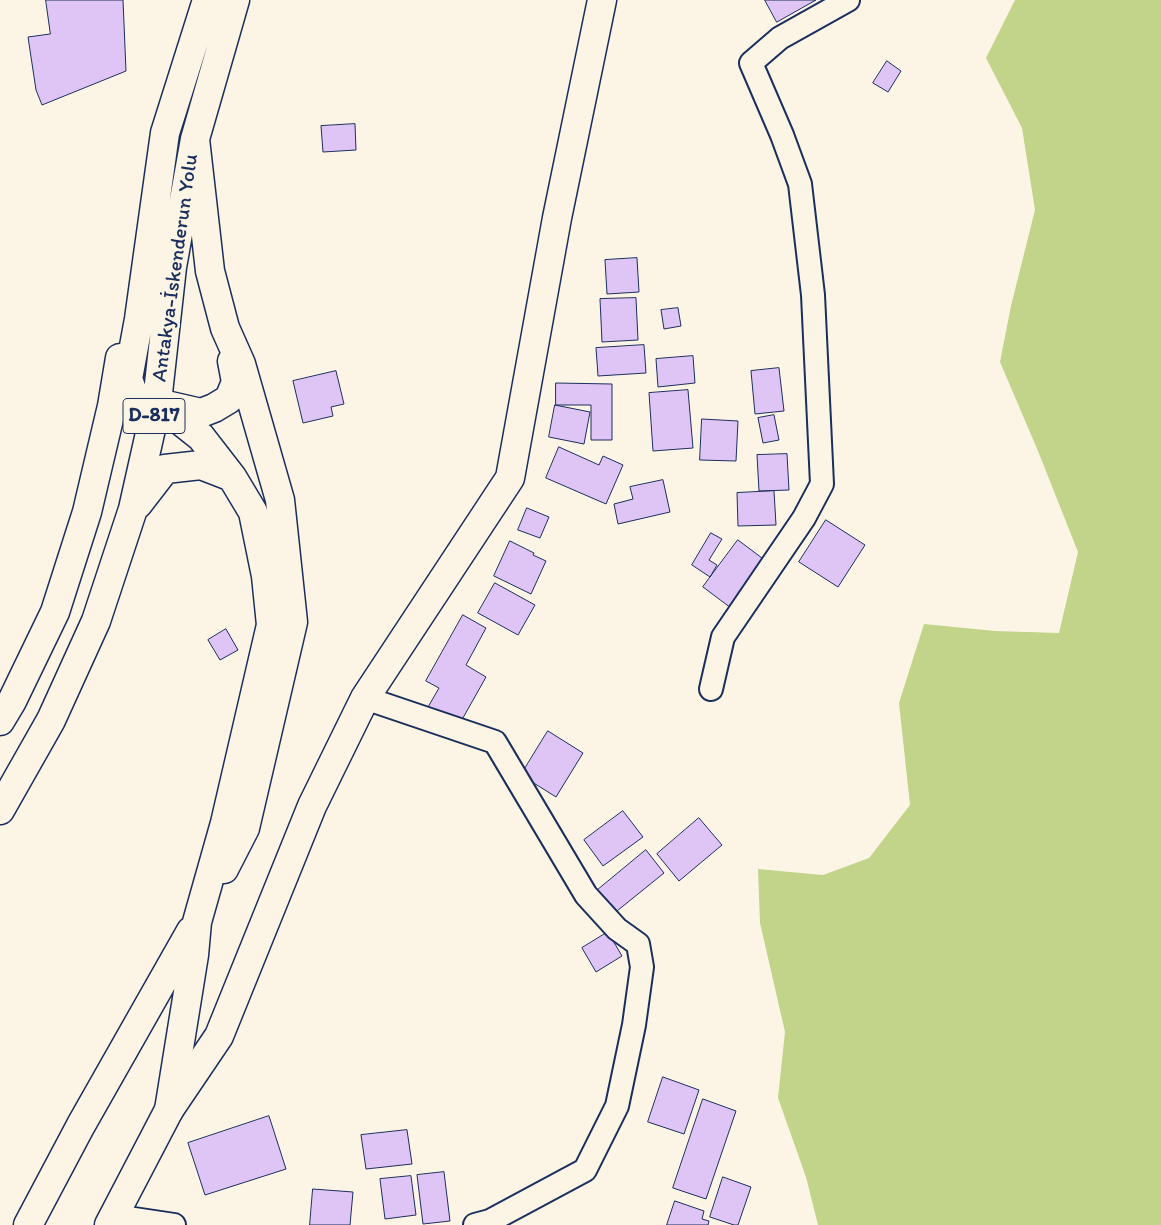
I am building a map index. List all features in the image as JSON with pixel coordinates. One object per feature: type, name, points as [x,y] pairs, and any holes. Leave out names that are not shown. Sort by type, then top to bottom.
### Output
[{"type":"main road","name":"Antakya-İskenderun Yolu","points":[[0,721],[12,701],[55,612],[87,512],[112,406],[153,130],[192,0]]},
{"type":"main road","points":[[195,139],[210,272],[225,328],[236,382],[229,399],[201,413],[135,398],[128,379],[140,310],[165,133],[207,0]]},
{"type":"main road","name":"Antakya-İskenderun Yolu","points":[[0,810],[51,720],[96,620],[134,509],[157,402],[172,267],[195,139],[235,0]]},
{"type":"main road","points":[[112,1220],[169,1110],[219,1036],[312,806],[365,698],[510,478],[557,218],[602,0]]},
{"type":"main road","points":[[28,1225],[81,1125],[197,922],[245,828],[293,622],[280,500],[241,364],[225,328]]},
{"type":"main road","points":[[157,402],[201,437],[232,477],[253,512],[266,576],[270,625],[225,823],[197,922],[194,955],[169,1110]]},
{"type":"main road","points":[[134,509],[165,469],[201,465],[232,477]]},
{"type":"street","points":[[711,689],[723,637],[804,518],[822,484],[813,295],[800,184],[782,135],[751,64],[780,38],[848,0]]},
{"type":"street","points":[[365,698],[495,742],[586,896],[617,929],[638,944],[642,967],[634,1025],[617,1106],[584,1170],[490,1221],[475,1225]]},
{"type":"street","points":[[112,1220],[174,1225]]},
{"type":"green space","points":[[1015,0],[1161,0],[1161,1225],[818,1225],[806,1177],[778,1098],[785,1032],[760,923],[758,869],[823,875],[869,858],[910,805],[899,703],[924,624],[995,631],[1059,633],[1078,552],[1000,362],[1011,306],[1035,210],[1022,128],[986,58]]},
{"type":"building","points":[[46,0],[123,0],[126,71],[42,105],[36,90],[28,37],[50,34]]},
{"type":"building","points":[[765,0],[816,0],[777,22]]},
{"type":"building","points":[[887,61],[901,71],[888,92],[873,83]]},
{"type":"building","points":[[355,124],[356,150],[323,152],[321,126]]},
{"type":"building","points":[[637,258],[639,292],[607,294],[605,260]]},
{"type":"building","points":[[636,298],[638,340],[602,342],[600,299]]},
{"type":"building","points":[[678,308],[681,326],[664,329],[661,310]]},
{"type":"building","points":[[644,345],[646,373],[598,376],[596,348]]},
{"type":"building","points":[[693,356],[695,383],[658,387],[656,359]]},
{"type":"building","points":[[779,368],[784,411],[755,414],[751,371]]},
{"type":"building","points":[[336,371],[344,404],[331,407],[333,416],[303,423],[293,381]]},
{"type":"building","points":[[556,383],[612,384],[612,440],[591,440],[591,405],[556,405]]},
{"type":"building","points":[[688,390],[693,448],[653,451],[649,393]]},
{"type":"building","points":[[555,405],[590,412],[584,444],[549,437]]},
{"type":"building","points":[[774,415],[779,440],[763,443],[758,418]]},
{"type":"building","points":[[702,419],[738,421],[736,461],[700,460]]},
{"type":"building","points":[[559,447],[599,465],[603,456],[623,465],[606,504],[546,478]]},
{"type":"building","points":[[787,454],[789,490],[759,491],[757,455]]},
{"type":"building","points":[[663,480],[670,512],[618,524],[614,504],[633,499],[630,487]]},
{"type":"building","points":[[774,491],[776,525],[738,526],[737,493]]},
{"type":"building","points":[[527,508],[549,517],[540,538],[518,530]]},
{"type":"building","points":[[826,520],[865,545],[838,587],[799,562]]},
{"type":"building","points":[[711,533],[722,539],[709,560],[717,565],[710,577],[692,565]]},
{"type":"building","points":[[738,540],[766,561],[731,608],[703,587]]},
{"type":"building","points":[[510,541],[546,561],[531,594],[494,576]]},
{"type":"building","points":[[495,583],[535,605],[518,635],[478,613]]},
{"type":"building","points":[[463,615],[486,628],[466,665],[486,677],[459,725],[428,707],[439,688],[426,681]]},
{"type":"building","points":[[226,629],[238,650],[220,660],[208,640]]},
{"type":"building","points":[[548,731],[583,753],[556,797],[521,775]]},
{"type":"building","points":[[623,811],[643,837],[603,866],[584,840]]},
{"type":"building","points":[[699,818],[722,845],[679,881],[657,854]]},
{"type":"building","points":[[646,850],[664,873],[612,915],[594,893]]},
{"type":"building","points":[[608,932],[622,956],[596,972],[582,948]]},
{"type":"building","points":[[663,1077],[699,1090],[684,1134],[648,1122]]},
{"type":"building","points":[[703,1099],[736,1111],[706,1199],[673,1188]]},
{"type":"building","points":[[269,1116],[286,1169],[205,1195],[188,1143]]},
{"type":"building","points":[[407,1130],[412,1164],[366,1169],[361,1135]]},
{"type":"building","points":[[444,1172],[450,1221],[423,1224],[417,1175]]},
{"type":"building","points":[[411,1176],[416,1215],[385,1219],[380,1179]]},
{"type":"building","points":[[723,1177],[751,1187],[738,1225],[710,1217]]},
{"type":"building","points":[[313,1189],[353,1192],[350,1225],[310,1225]]},
{"type":"building","points":[[675,1201],[704,1211],[702,1219],[709,1221],[708,1225],[667,1225]]}]
